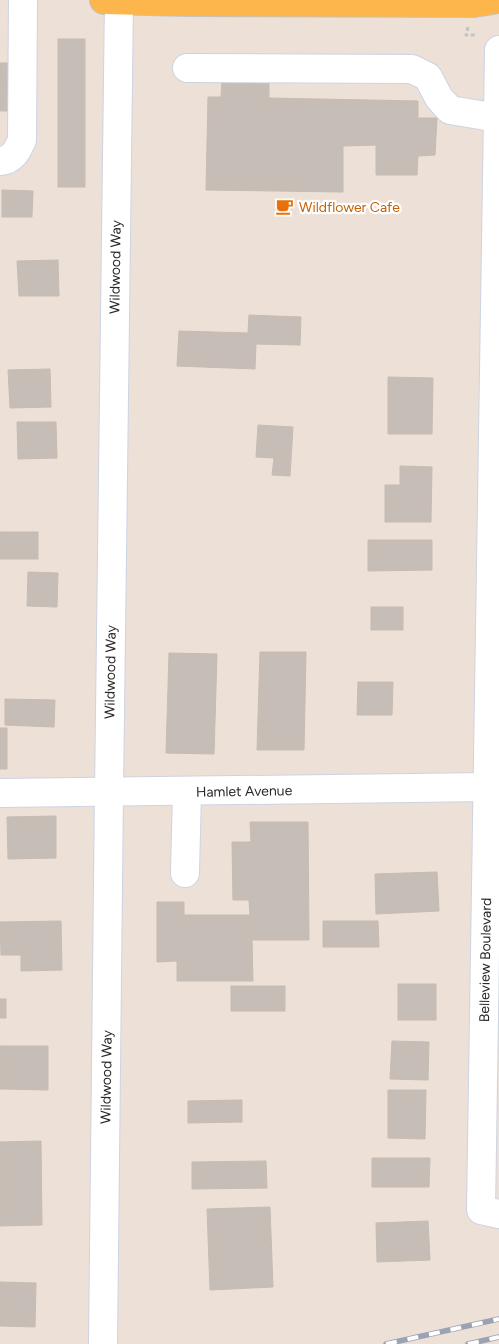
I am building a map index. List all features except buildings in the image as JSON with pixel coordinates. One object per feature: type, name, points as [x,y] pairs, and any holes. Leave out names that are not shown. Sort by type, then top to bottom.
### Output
[{"type":"main road","points":[[104,0],[474,3],[493,0]]},
{"type":"street","points":[[0,161],[15,155],[22,140],[24,0]]},
{"type":"street","name":"Wildwood Way","points":[[103,1344],[120,0]]},
{"type":"street","name":"Belleview Boulevard","points":[[490,1212],[488,787],[495,610],[499,50]]},
{"type":"street","points":[[187,68],[412,69],[428,77],[439,98],[450,110],[498,118]]},
{"type":"street","name":"Hamlet Avenue","points":[[0,793],[488,787]]},
{"type":"street","points":[[184,873],[187,792]]},
{"type":"railway","points":[[386,1344],[499,1319]]},
{"type":"railway","points":[[468,1344],[499,1337]]},
{"type":"place","name":"Wildflower Cafe","points":[[285,207]]}]
